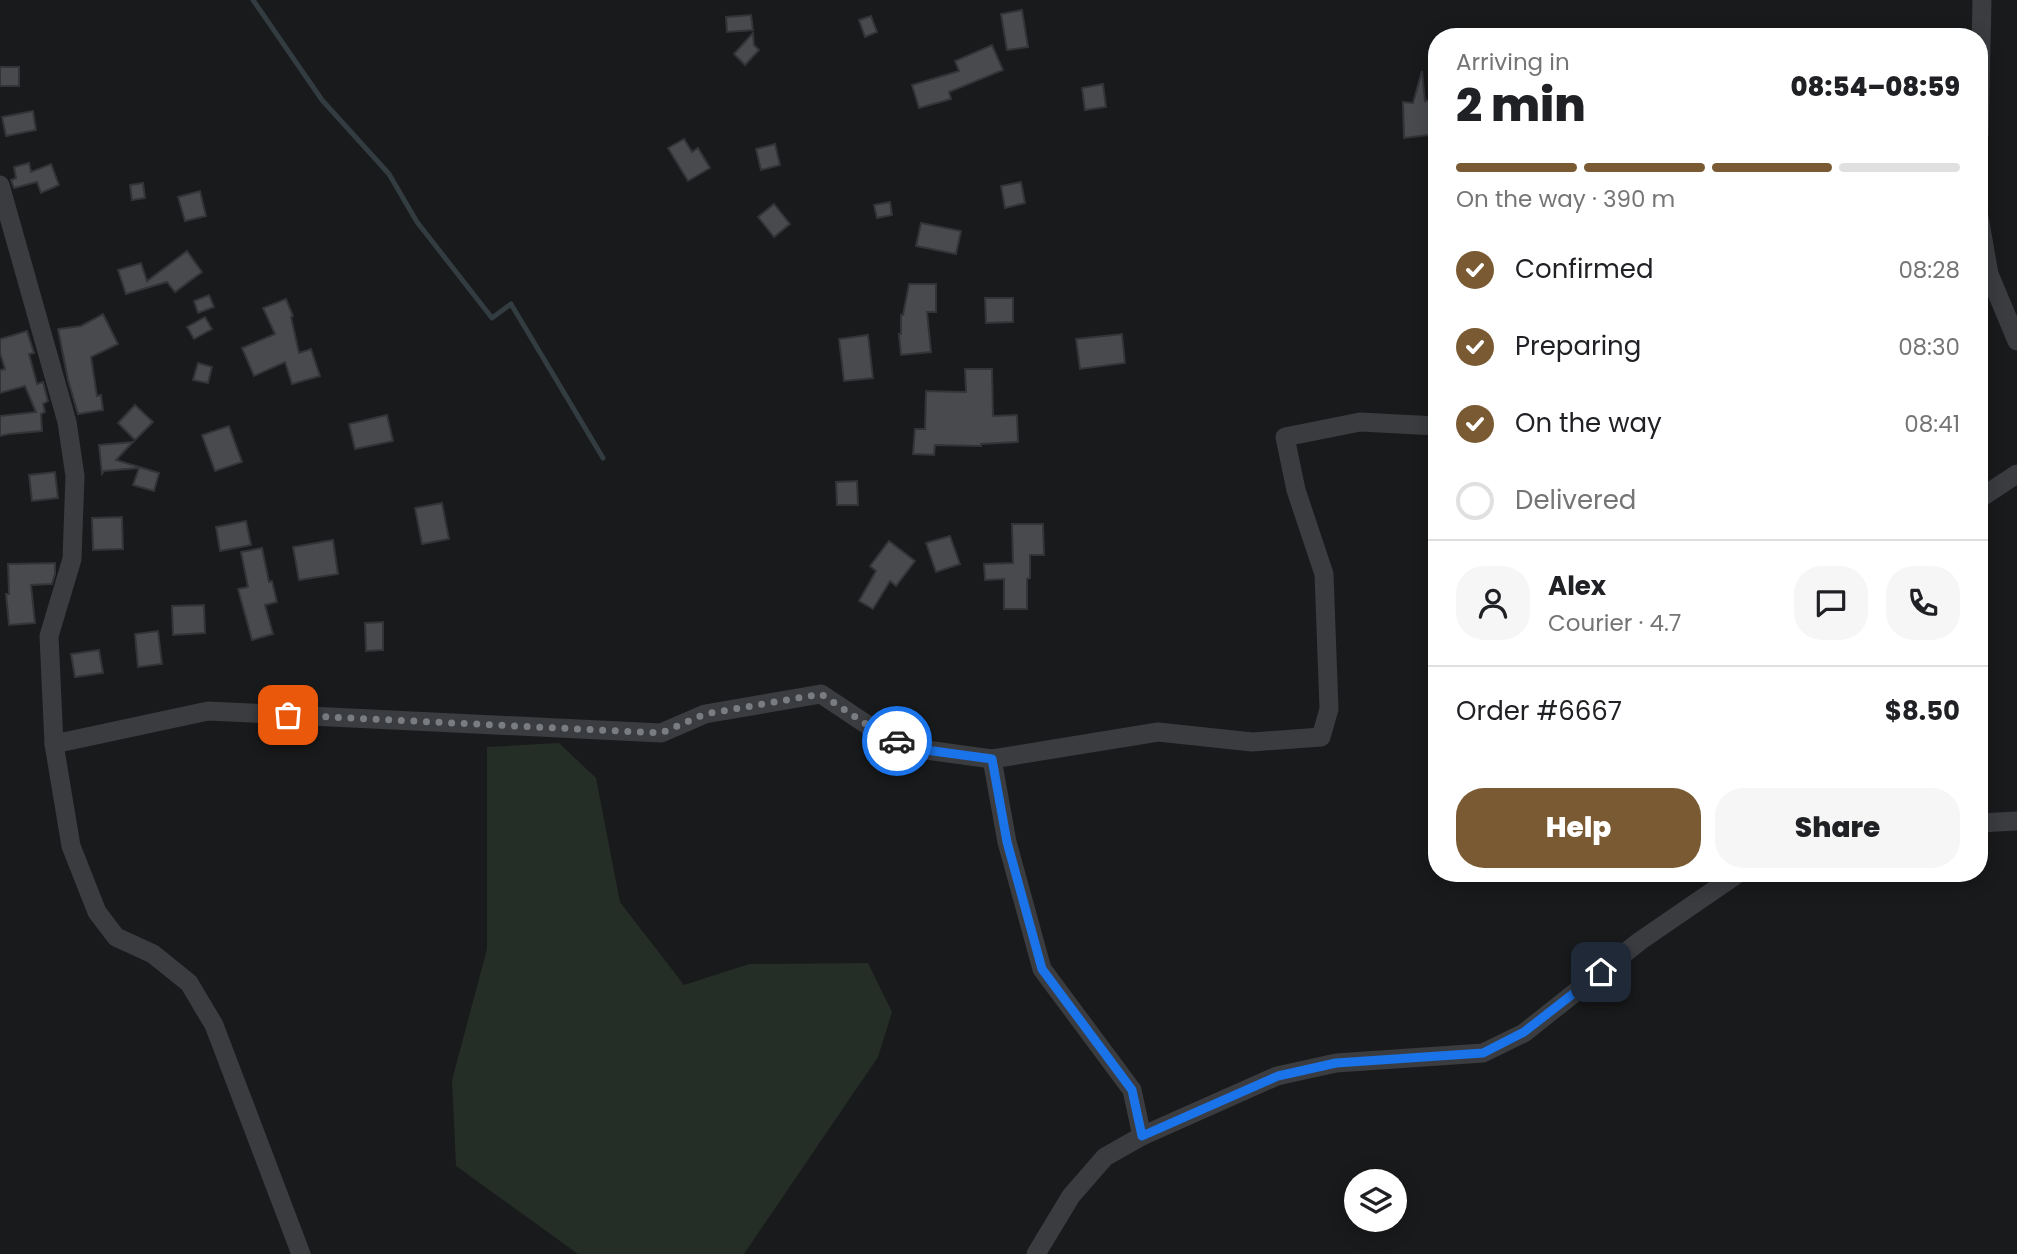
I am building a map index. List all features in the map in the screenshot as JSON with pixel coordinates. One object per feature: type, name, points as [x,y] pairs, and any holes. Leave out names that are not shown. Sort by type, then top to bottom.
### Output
[{"type":"street","points":[[1981,28],[1982,0]]},
{"type":"street","points":[[0,185],[67,422],[75,476],[72,559],[49,636],[54,744],[71,846],[97,912],[116,937],[153,954],[189,984],[215,1025],[300,1254]]},
{"type":"street","points":[[1988,268],[2017,341]]},
{"type":"street","points":[[54,744],[208,710],[661,733],[705,714],[821,694],[887,738],[926,750],[992,759],[1158,732],[1252,742],[1321,737],[1329,709],[1324,574],[1296,490],[1284,437],[1360,422],[1428,426]]},
{"type":"street","points":[[1988,493],[2017,474]]},
{"type":"street","points":[[992,759],[1007,842],[1042,969],[1132,1090],[1142,1136]]},
{"type":"street","points":[[1988,823],[2017,821]]},
{"type":"street","points":[[1036,1254],[1071,1196],[1105,1157],[1142,1136],[1278,1076],[1336,1063],[1483,1053],[1524,1032],[1722,882]]},
{"type":"shaded area","points":[[559,743],[596,778],[620,902],[684,985],[749,964],[868,963],[892,1012],[878,1057],[744,1254],[578,1254],[456,1166],[452,1080],[487,949],[487,747]]},
{"type":"building","points":[[1022,10],[1028,47],[1007,50],[1001,14]]},
{"type":"building","points":[[751,15],[753,30],[727,32],[726,17]]},
{"type":"building","points":[[871,16],[877,32],[865,37],[859,20]]},
{"type":"building","points":[[753,33],[754,45],[759,50],[745,65],[734,54]]},
{"type":"building","points":[[992,45],[1003,70],[949,92],[951,99],[919,108],[912,85],[959,71],[955,61]]},
{"type":"building","points":[[0,67],[19,67],[19,86],[0,86]]},
{"type":"building","points":[[1422,71],[1425,101],[1428,100],[1428,135],[1404,138],[1403,102],[1413,103]]},
{"type":"building","points":[[1103,84],[1106,107],[1085,110],[1082,88]]},
{"type":"building","points":[[33,111],[36,130],[6,136],[2,117]]},
{"type":"building","points":[[684,139],[692,152],[698,148],[710,168],[688,181],[668,148]]},
{"type":"building","points":[[775,144],[780,165],[761,170],[756,149]]},
{"type":"building","points":[[29,163],[31,172],[51,164],[59,185],[41,193],[37,182],[14,188],[11,180],[16,178],[14,167]]},
{"type":"building","points":[[1021,182],[1025,203],[1005,208],[1001,186]]},
{"type":"building","points":[[143,183],[145,198],[132,200],[130,185]]},
{"type":"building","points":[[200,191],[206,216],[185,221],[178,197]]},
{"type":"building","points":[[890,202],[892,215],[877,218],[874,205]]},
{"type":"building","points":[[774,204],[790,224],[774,237],[758,217]]},
{"type":"building","points":[[921,223],[961,231],[956,254],[916,246]]},
{"type":"building","points":[[187,251],[202,272],[175,292],[167,282],[126,294],[118,270],[141,263],[147,281]]},
{"type":"building","points":[[909,284],[936,284],[936,312],[927,312],[931,352],[901,355],[901,315]]},
{"type":"building","points":[[209,295],[214,307],[198,313],[194,301]]},
{"type":"building","points":[[985,298],[1013,298],[1013,322],[986,323]]},
{"type":"building","points":[[286,299],[293,316],[291,317],[299,353],[311,349],[320,376],[292,384],[285,362],[254,376],[242,348],[275,334],[263,308]]},
{"type":"building","points":[[103,314],[118,344],[91,357],[97,396],[101,395],[103,410],[78,414],[58,329],[81,326]]},
{"type":"building","points":[[205,317],[212,329],[194,339],[187,327]]},
{"type":"building","points":[[27,331],[34,353],[29,354],[37,384],[43,382],[48,401],[43,404],[45,412],[41,414],[42,431],[0,436],[0,416],[36,412],[25,386],[0,393],[0,370],[5,369],[0,353],[0,339]]},
{"type":"building","points":[[1122,334],[1125,363],[1080,369],[1076,339]]},
{"type":"building","points":[[868,335],[873,378],[844,381],[839,339]]},
{"type":"building","points":[[198,363],[212,367],[208,383],[193,380]]},
{"type":"building","points":[[965,369],[992,369],[993,416],[1017,415],[1018,442],[981,446],[935,445],[934,455],[913,454],[915,429],[925,429],[926,391],[966,392]]},
{"type":"building","points":[[135,405],[153,422],[135,440],[118,423]]},
{"type":"building","points":[[387,415],[393,441],[355,449],[349,424]]},
{"type":"building","points":[[229,426],[242,462],[215,471],[202,435]]},
{"type":"building","points":[[133,442],[116,460],[159,473],[154,491],[133,485],[139,468],[104,471],[102,474],[99,445]]},
{"type":"building","points":[[55,472],[58,498],[32,501],[29,475]]},
{"type":"building","points":[[857,481],[858,505],[837,505],[836,482]]},
{"type":"building","points":[[442,503],[449,539],[422,544],[415,508]]},
{"type":"building","points":[[122,517],[123,549],[93,550],[92,518]]},
{"type":"building","points":[[246,521],[251,545],[220,551],[216,527]]},
{"type":"building","points":[[1012,524],[1043,524],[1044,555],[1030,555],[1027,609],[1004,609],[1004,579],[985,580],[984,564],[1013,563]]},
{"type":"building","points":[[950,536],[960,564],[936,572],[926,543]]},
{"type":"building","points":[[333,540],[338,574],[299,580],[293,547]]},
{"type":"building","points":[[889,541],[915,561],[896,586],[890,581],[873,609],[859,601],[876,571],[870,566]]},
{"type":"building","points":[[262,548],[269,582],[272,581],[277,602],[265,605],[273,634],[252,640],[238,589],[248,587],[241,552]]},
{"type":"building","points":[[55,563],[52,584],[31,585],[35,623],[9,625],[6,594],[9,594],[8,564]]},
{"type":"building","points":[[204,605],[205,633],[173,635],[172,606]]},
{"type":"building","points":[[383,622],[383,650],[366,651],[365,623]]},
{"type":"building","points":[[158,631],[162,664],[138,667],[135,634]]},
{"type":"building","points":[[99,650],[103,673],[75,677],[71,654]]},
{"type":"waterway","points":[[253,0],[322,100],[389,174],[417,222],[492,318],[511,304],[603,458]]},
{"type":"way so far","points":[[288,715],[661,733],[705,714],[821,694],[887,738],[897,741]]},
{"type":"route","points":[[897,741],[926,750],[992,759],[1007,842],[1042,969],[1132,1090],[1142,1136],[1278,1076],[1336,1063],[1483,1053],[1524,1032],[1601,972]]}]
